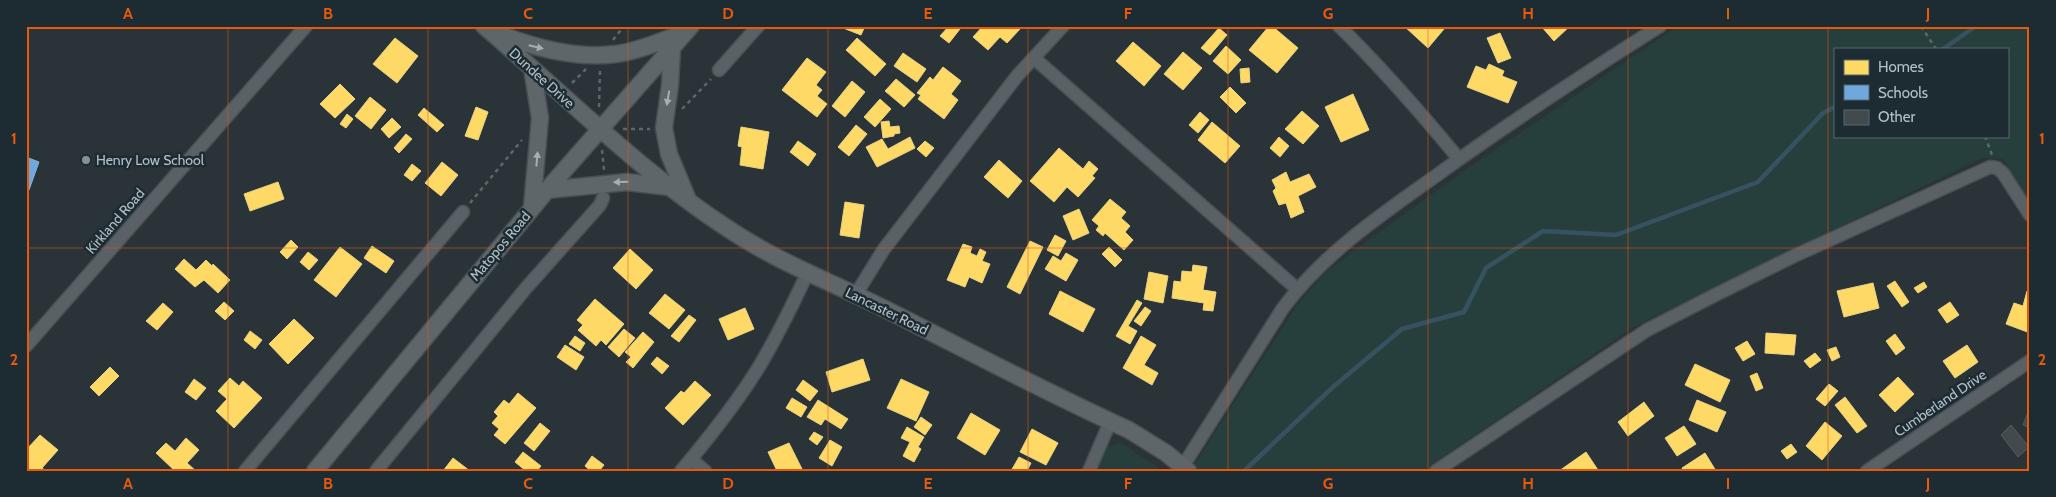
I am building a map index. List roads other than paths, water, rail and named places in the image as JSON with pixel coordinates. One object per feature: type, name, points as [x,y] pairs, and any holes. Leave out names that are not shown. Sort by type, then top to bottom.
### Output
[{"type":"main road","points":[[487,29],[528,45],[565,53],[600,55],[635,50],[689,29]]},
{"type":"main road","name":"Dundee Drive","points":[[487,29],[599,130]]},
{"type":"main road","name":"Matopos Road","points":[[315,471],[532,207],[689,29]]},
{"type":"main road","points":[[672,49],[669,94],[664,128],[669,154],[688,202]]},
{"type":"main road","points":[[532,68],[540,118],[532,207]]},
{"type":"main road","name":"Lancaster Road","points":[[599,130],[688,202],[770,255],[808,274],[856,294],[1148,441],[1186,468]]},
{"type":"main road","points":[[547,190],[604,191],[627,182],[670,187]]},
{"type":"street","name":"Kirkland Road","points":[[26,346],[306,26]]},
{"type":"street","points":[[719,70],[758,26]]},
{"type":"street","points":[[856,294],[884,249],[1017,76],[1063,26]]},
{"type":"street","points":[[1339,26],[1404,93],[1459,159]]},
{"type":"street","points":[[1186,468],[1283,308],[1297,289],[1321,264],[1349,240],[1459,159],[1640,32],[1660,26]]},
{"type":"street","points":[[1034,58],[1297,289]]},
{"type":"street","points":[[1436,471],[1647,330],[1794,256],[1990,167],[1997,168],[2003,174],[2030,215]]},
{"type":"street","points":[[376,471],[526,288],[600,205],[604,191]]},
{"type":"street","points":[[245,471],[463,212]]},
{"type":"street","points":[[681,471],[730,409],[757,370],[783,325],[808,274]]},
{"type":"street","name":"Cumberland Drive","points":[[1867,471],[2030,361]]},
{"type":"street","points":[[1089,471],[1110,422]]},
{"type":"street","points":[[691,459],[705,471]]},
{"type":"waterway","points":[[1944,48],[1976,26]]},
{"type":"waterway","points":[[1244,471],[1333,387],[1402,329],[1464,312],[1486,268],[1543,231],[1616,235],[1758,182],[1823,113],[1834,108]]},
{"type":"place","name":"Henry Low School","points":[[86,160]]}]
